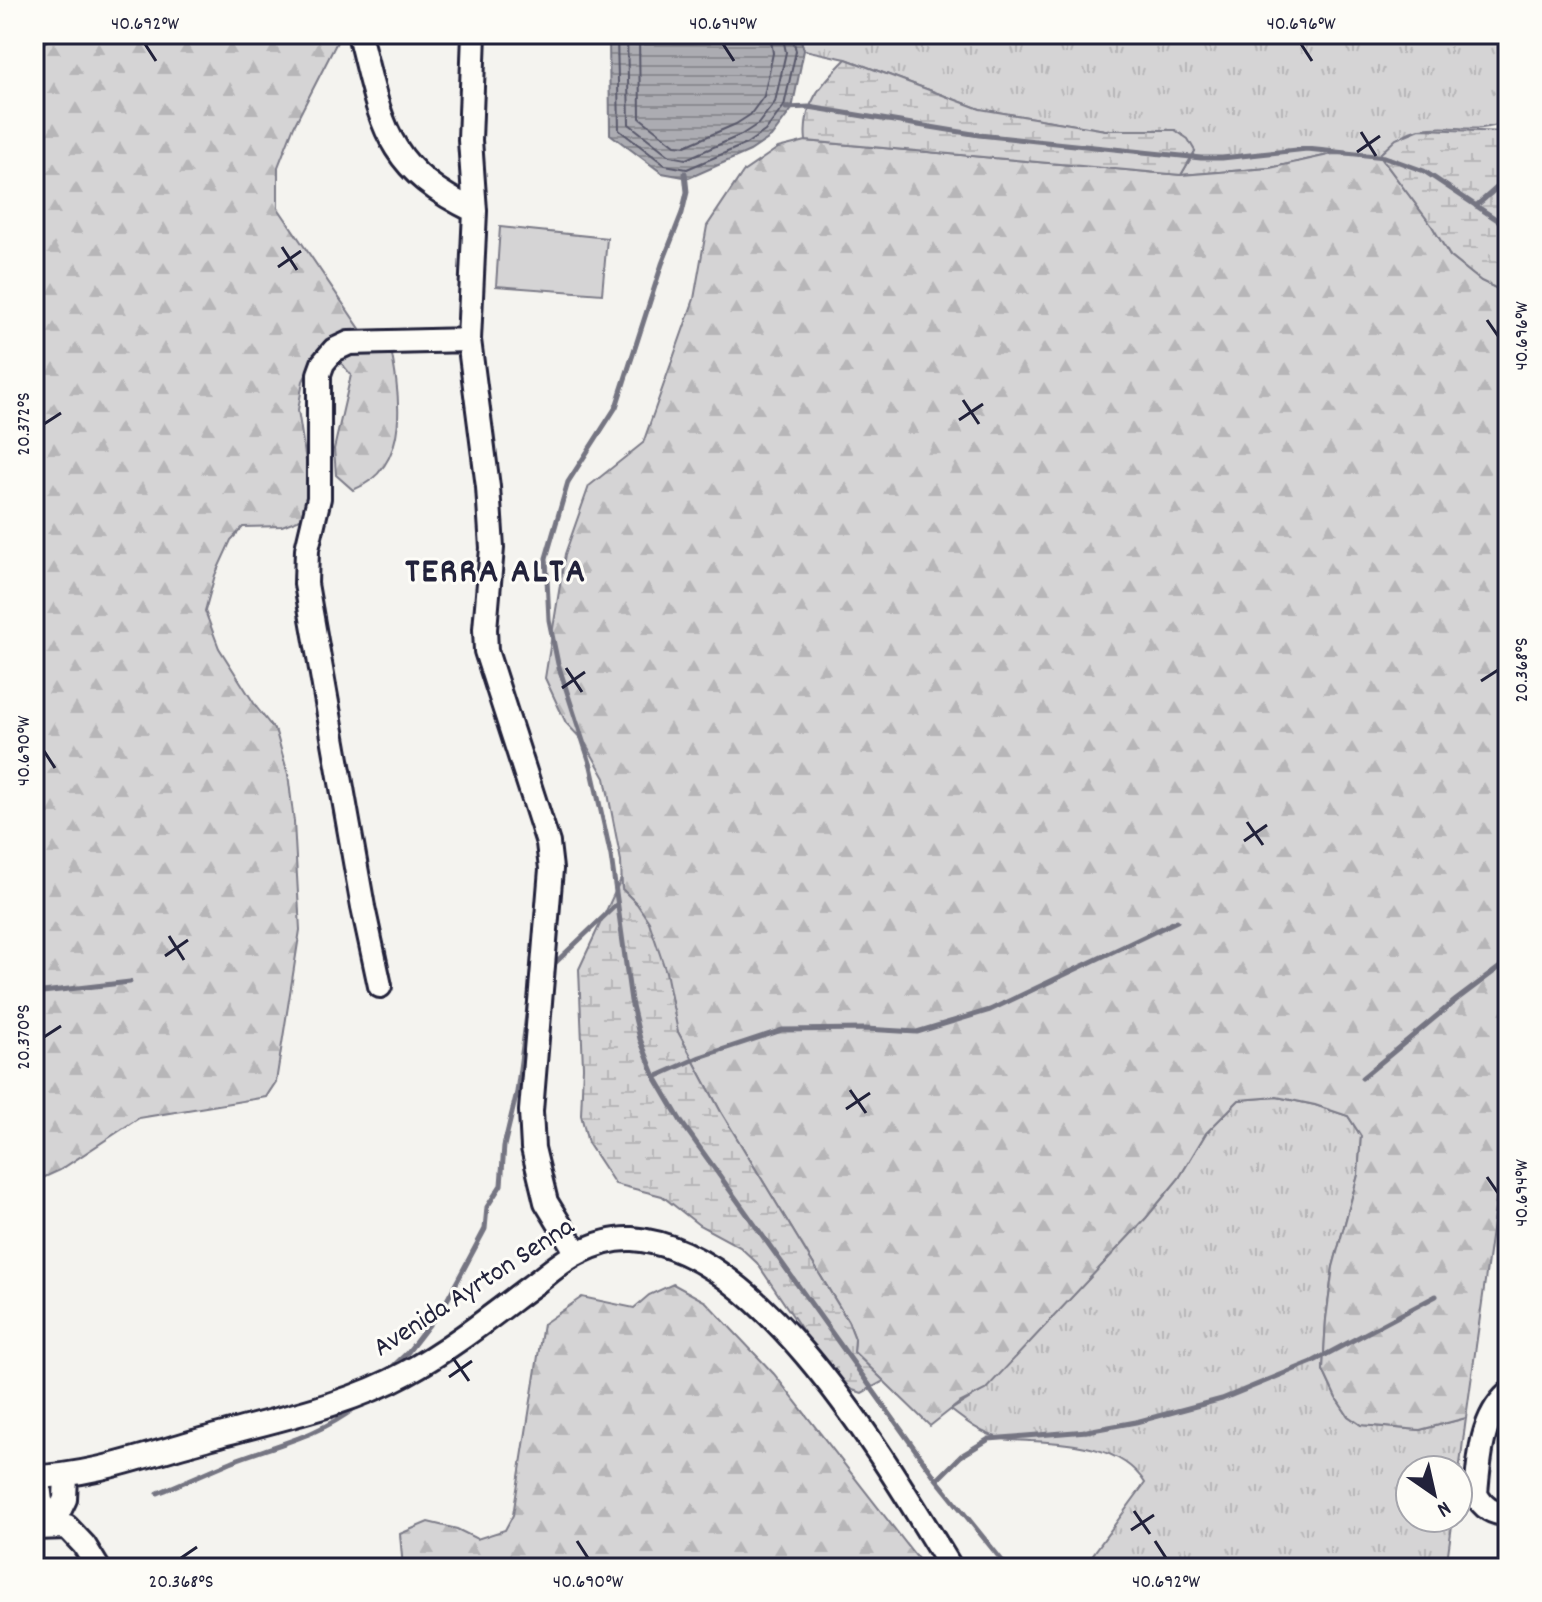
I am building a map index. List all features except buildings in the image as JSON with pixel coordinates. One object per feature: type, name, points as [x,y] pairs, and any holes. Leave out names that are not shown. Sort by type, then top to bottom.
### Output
[{"type":"street","points":[[359,34],[383,127],[398,151],[409,167],[433,189],[475,211]]},
{"type":"street","points":[[474,34],[470,140],[475,211],[469,340],[488,487],[492,548],[486,651],[548,843],[551,869],[531,1111],[533,1148],[546,1202],[577,1253]]},
{"type":"street","points":[[380,986],[363,907],[306,584],[305,564],[321,474],[319,374],[329,355],[349,343],[469,340]]},
{"type":"street","name":"Avenida Ayrton Senna","points":[[36,1477],[66,1476],[108,1467],[375,1389],[450,1346],[577,1253],[613,1239],[655,1242],[708,1266],[762,1307],[815,1364],[841,1398],[951,1568]]},
{"type":"street","points":[[1508,1394],[1494,1409],[1488,1423],[1476,1494],[1491,1511],[1508,1514]]},
{"type":"street","points":[[43,1527],[65,1499],[66,1476]]},
{"type":"street","points":[[36,1477],[43,1527]]},
{"type":"street","points":[[43,1527],[67,1527],[84,1545],[98,1568]]},
{"type":"green space","points":[[59,34],[341,34],[294,126],[278,167],[278,208],[365,336],[389,339],[396,381],[398,425],[386,463],[372,479],[353,490],[336,475],[334,449],[351,375],[338,359],[310,367],[303,381],[298,410],[310,487],[303,518],[282,526],[243,527],[231,540],[215,575],[205,611],[219,648],[276,732],[288,774],[300,930],[276,1082],[266,1097],[139,1118],[60,1170],[34,1182],[34,49]]},
{"type":"green space","points":[[799,34],[1508,34],[1508,121],[1474,129],[1415,130],[1379,155],[1333,154],[1270,168],[1181,175],[1195,151],[1175,130],[1105,130],[980,109],[846,59],[804,50]]},
{"type":"green space","points":[[846,59],[980,109],[1105,130],[1175,130],[1188,139],[1195,151],[1181,175],[806,141],[807,116],[811,105],[822,86]]},
{"type":"green space","points":[[1420,129],[1508,132],[1508,294],[1481,281],[1450,256],[1432,226],[1379,155],[1396,139]]},
{"type":"green space","points":[[806,141],[1181,175],[1270,168],[1333,154],[1379,155],[1432,226],[1450,256],[1481,281],[1508,294],[1508,1173],[1499,1180],[1466,1418],[1420,1430],[1361,1425],[1348,1416],[1336,1398],[1323,1370],[1326,1319],[1333,1267],[1358,1175],[1361,1136],[1348,1116],[1277,1097],[1239,1100],[1206,1133],[1179,1178],[1146,1218],[985,1390],[959,1403],[930,1426],[854,1352],[855,1339],[848,1321],[721,1112],[678,1032],[637,904],[622,889],[621,861],[605,778],[586,744],[566,723],[545,678],[565,554],[589,486],[643,443],[694,299],[707,226],[743,172],[778,148]]},
{"type":"green space","points":[[500,227],[607,238],[602,294],[496,286]]},
{"type":"green space","points":[[621,879],[622,889],[649,922],[666,972],[678,1032],[721,1112],[848,1321],[855,1339],[854,1352],[884,1381],[862,1393],[840,1386],[757,1263],[740,1247],[699,1225],[662,1196],[615,1184],[588,1143],[581,1115],[583,1067],[579,969]]},
{"type":"green space","points":[[1277,1097],[1315,1105],[1348,1116],[1361,1136],[1358,1175],[1333,1267],[1323,1370],[1348,1416],[1361,1425],[1420,1430],[1466,1418],[1461,1454],[1394,1454],[1394,1534],[1451,1534],[1446,1568],[1083,1568],[1145,1483],[1135,1471],[1109,1454],[1078,1445],[1007,1440],[993,1436],[951,1410],[985,1389],[1146,1218],[1179,1178],[1206,1133],[1239,1100]]},
{"type":"green space","points":[[673,1284],[706,1302],[774,1374],[918,1559],[915,1568],[403,1568],[400,1534],[428,1522],[457,1529],[477,1539],[505,1530],[513,1515],[543,1324],[582,1297],[634,1308],[649,1295]]},
{"type":"water","points":[[609,34],[799,34],[804,50],[792,109],[771,137],[750,151],[689,178],[662,173],[610,134]]},
{"type":"waterway","points":[[786,108],[809,107],[979,135],[1201,158],[1307,149],[1385,157],[1424,171],[1508,227]]},
{"type":"waterway","points":[[685,173],[687,192],[682,213],[662,264],[616,407],[568,482],[546,558],[549,620],[558,664],[591,766],[611,856],[631,1001],[640,1039],[655,1077],[682,1123],[937,1480],[1008,1568]]},
{"type":"waterway","points":[[1476,206],[1508,178]]},
{"type":"waterway","points":[[555,963],[617,904]]},
{"type":"waterway","points":[[655,1077],[700,1057],[782,1030],[917,1032],[990,1010],[1177,921]]},
{"type":"waterway","points":[[1362,1078],[1508,961]]},
{"type":"waterway","points":[[34,993],[130,982]]},
{"type":"waterway","points":[[388,1371],[408,1352],[445,1304],[485,1229],[487,1207],[501,1185],[504,1146],[517,1092],[529,999]]},
{"type":"waterway","points":[[937,1480],[961,1456],[989,1439],[1087,1431],[1136,1422],[1222,1399],[1312,1362],[1436,1296]]},
{"type":"waterway","points":[[158,1493],[238,1459],[314,1432],[356,1407]]},
{"type":"district","name":"TERRA ALTA","points":[[496,574]]}]
